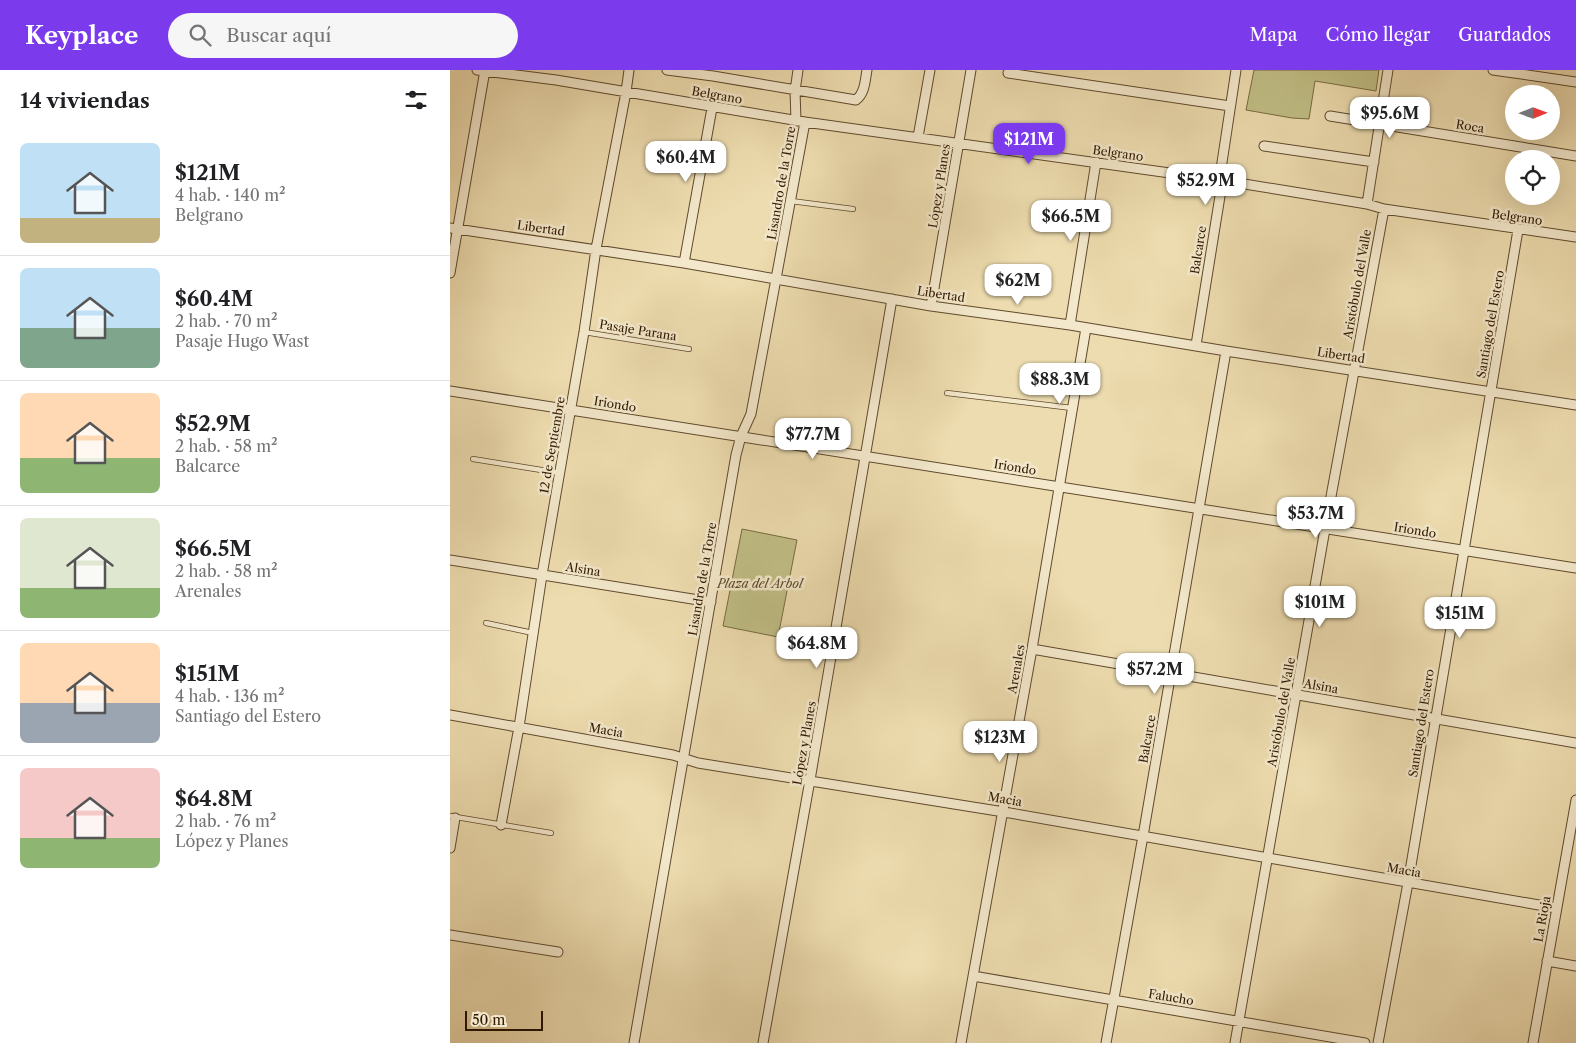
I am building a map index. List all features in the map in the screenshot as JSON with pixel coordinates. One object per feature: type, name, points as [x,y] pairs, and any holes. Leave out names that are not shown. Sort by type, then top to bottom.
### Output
[{"type":"street","points":[[450,273],[453,229],[483,70]]},
{"type":"street","name":"Belgrano","points":[[483,70],[556,80],[712,108],[1220,180],[1367,204],[1384,209],[1576,237]]},
{"type":"street","points":[[556,80],[557,70]]},
{"type":"street","name":"12 de Septiembre","points":[[501,824],[520,727],[542,575],[584,332],[596,249],[629,70]]},
{"type":"street","points":[[667,70],[714,73],[795,91],[856,100],[864,90],[867,70]]},
{"type":"street","name":"Lisandro de la Torre","points":[[796,120],[795,91],[798,70]]},
{"type":"street","points":[[918,137],[930,70]]},
{"type":"street","name":"López y Planes","points":[[931,306],[971,70]]},
{"type":"street","name":"Balcarce","points":[[1196,345],[1221,190],[1220,180],[1236,70]]},
{"type":"street","points":[[1367,204],[1388,70]]},
{"type":"street","points":[[1493,70],[1524,72],[1576,82]]},
{"type":"street","points":[[1008,73],[1230,106]]},
{"type":"street","points":[[684,262],[712,108]]},
{"type":"street","name":"Roca","points":[[1330,116],[1576,156]]},
{"type":"street","name":"Lisandro de la Torre","points":[[634,1043],[736,455],[752,414],[805,122]]},
{"type":"street","points":[[1264,146],[1374,162]]},
{"type":"street","points":[[1070,325],[1096,162]]},
{"type":"street","name":"Aristóbulo del Valle","points":[[1235,1043],[1325,529],[1384,209]]},
{"type":"street","name":"Libertad","points":[[453,229],[684,262],[931,306],[1070,325],[1576,405]]},
{"type":"street","name":"Santiago del Estero","points":[[1378,1043],[1408,883],[1434,719],[1518,230]]},
{"type":"street","name":"López y Planes","points":[[763,1043],[892,299]]},
{"type":"street","name":"Arenales","points":[[961,1043],[1004,812],[1086,328]]},
{"type":"street","name":"Balcarce","points":[[1106,1043],[1226,351]]},
{"type":"street","name":"Iriondo","points":[[450,391],[1576,568]]},
{"type":"street","name":"Alsina","points":[[450,560],[711,602]]},
{"type":"street","name":"Alsina","points":[[1032,649],[1576,743]]},
{"type":"street","name":"Macia","points":[[450,716],[520,727],[682,758],[698,763],[1004,812],[1556,908]]},
{"type":"street","name":"La Rioja","points":[[1533,1043],[1556,908],[1574,824],[1576,800]]},
{"type":"street","points":[[450,848],[453,817]]},
{"type":"street","points":[[450,935],[558,952]]},
{"type":"street","points":[[1547,961],[1576,966]]},
{"type":"street","name":"Falucho","points":[[973,976],[1365,1043]]},
{"type":"lane","points":[[791,201],[854,209]]},
{"type":"lane","name":"Pasaje Parana","points":[[584,332],[689,348]]},
{"type":"lane","points":[[947,393],[1072,408]]},
{"type":"lane","points":[[473,459],[560,473]]},
{"type":"lane","points":[[486,623],[533,633]]},
{"type":"lane","points":[[453,817],[551,833]]},
{"type":"green space","points":[[1254,70],[1379,70],[1376,91],[1315,81],[1309,119],[1246,110]]},
{"type":"green space","name":"Plaza del Arbol","points":[[742,529],[797,540],[778,637],[723,626]]}]
